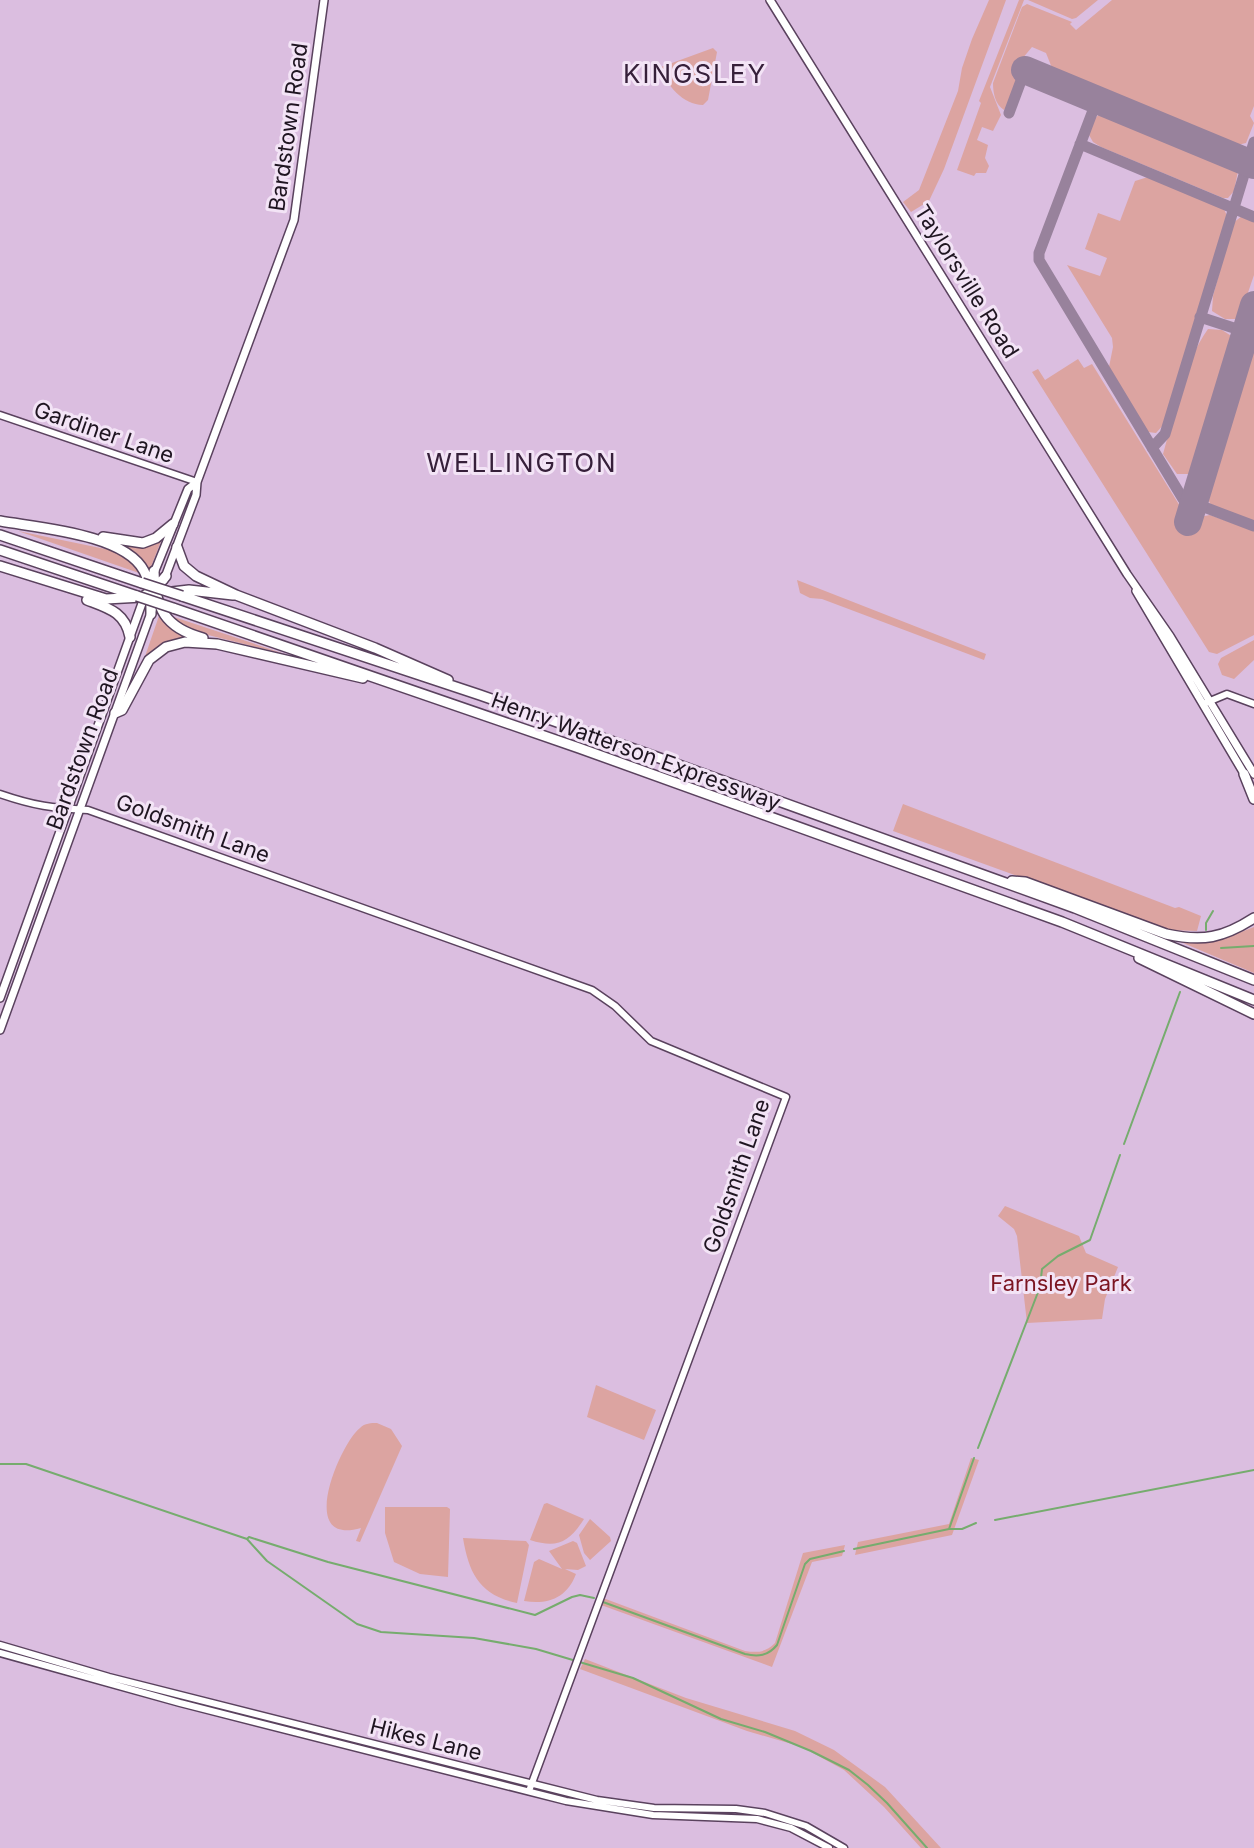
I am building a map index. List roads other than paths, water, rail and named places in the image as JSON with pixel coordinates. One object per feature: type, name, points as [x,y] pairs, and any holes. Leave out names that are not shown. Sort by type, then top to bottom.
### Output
[{"type":"highway","points":[[0,521],[73,534],[127,551],[139,562],[151,614]]},
{"type":"highway","points":[[73,534],[77,532],[143,543],[156,538],[173,524]]},
{"type":"highway","name":"Henry Watterson Expressway","points":[[0,535],[148,593],[173,608],[579,748],[1101,938],[1254,1000]]},
{"type":"highway","points":[[177,547],[184,566],[191,574],[236,595],[420,666],[480,695]]},
{"type":"highway","name":"Henry Watterson Expressway","points":[[0,550],[148,593],[182,596],[480,695],[996,879],[1254,980]]},
{"type":"highway","points":[[0,566],[55,585],[119,614],[126,622],[130,637]]},
{"type":"highway","points":[[139,611],[154,571]]},
{"type":"highway","points":[[148,593],[166,576]]},
{"type":"highway","points":[[55,585],[106,599],[189,590],[236,595]]},
{"type":"highway","points":[[148,593],[178,629],[217,644],[385,682]]},
{"type":"highway","points":[[115,713],[122,710],[145,665],[159,651],[185,642],[217,644]]},
{"type":"highway","points":[[1249,774],[1254,799]]},
{"type":"highway","points":[[996,879],[1025,882],[1166,934],[1206,938],[1254,921]]},
{"type":"highway","points":[[1101,938],[1180,980],[1254,1014]]},
{"type":"main road","name":"Bardstown Road","points":[[166,576],[196,495],[197,482],[294,220],[324,0]]},
{"type":"main road","name":"Taylorsville Road","points":[[770,0],[1132,582],[1163,624],[1249,774],[1254,790]]},
{"type":"main road","name":"Gardiner Lane","points":[[0,415],[197,482]]},
{"type":"main road","name":"Bardstown Road","points":[[154,571],[188,489],[197,482]]},
{"type":"main road","name":"Bardstown Road","points":[[0,998],[139,611]]},
{"type":"main road","name":"Bardstown Road","points":[[0,1030],[151,614]]},
{"type":"main road","points":[[1206,702],[1227,694],[1254,704]]},
{"type":"main road","name":"Goldsmith Lane","points":[[0,794],[65,811],[88,810],[592,990],[615,1006],[651,1041],[786,1097],[530,1788]]},
{"type":"main road","points":[[30,912],[40,918]]},
{"type":"main road","name":"Hikes Lane","points":[[0,1645],[109,1677],[614,1810],[653,1815],[757,1819],[791,1828],[829,1848]]},
{"type":"main road","name":"Hikes Lane","points":[[0,1653],[180,1703],[530,1788],[625,1805],[765,1813],[806,1826],[844,1848]]},
{"type":"waterway","points":[[1206,930],[1206,923],[1213,911]]},
{"type":"waterway","points":[[1221,948],[1254,946]]},
{"type":"waterway","points":[[1124,1144],[1180,992]]},
{"type":"waterway","points":[[978,1448],[1040,1287],[1042,1269],[1058,1256],[1090,1240],[1120,1155]]},
{"type":"waterway","points":[[854,1549],[949,1529],[974,1458]]},
{"type":"waterway","points":[[0,1464],[26,1464],[247,1539],[267,1561],[357,1624],[381,1632],[474,1638],[536,1649],[633,1678],[721,1719],[765,1732],[811,1751],[849,1770],[868,1785],[927,1848]]},
{"type":"waterway","points":[[995,1520],[1254,1470]]},
{"type":"waterway","points":[[950,1529],[962,1529],[976,1523]]},
{"type":"waterway","points":[[247,1539],[249,1537],[328,1562],[535,1615],[572,1597],[594,1598]]},
{"type":"waterway","points":[[603,1602],[745,1654],[762,1655],[777,1645],[805,1564],[810,1559],[844,1551]]},
{"type":"district","name":"KINGSLEY","points":[[695,73]]},
{"type":"district","name":"WELLINGTON","points":[[522,462]]},
{"type":"park label","name":"Farnsley Park","points":[[1061,1283]]}]
